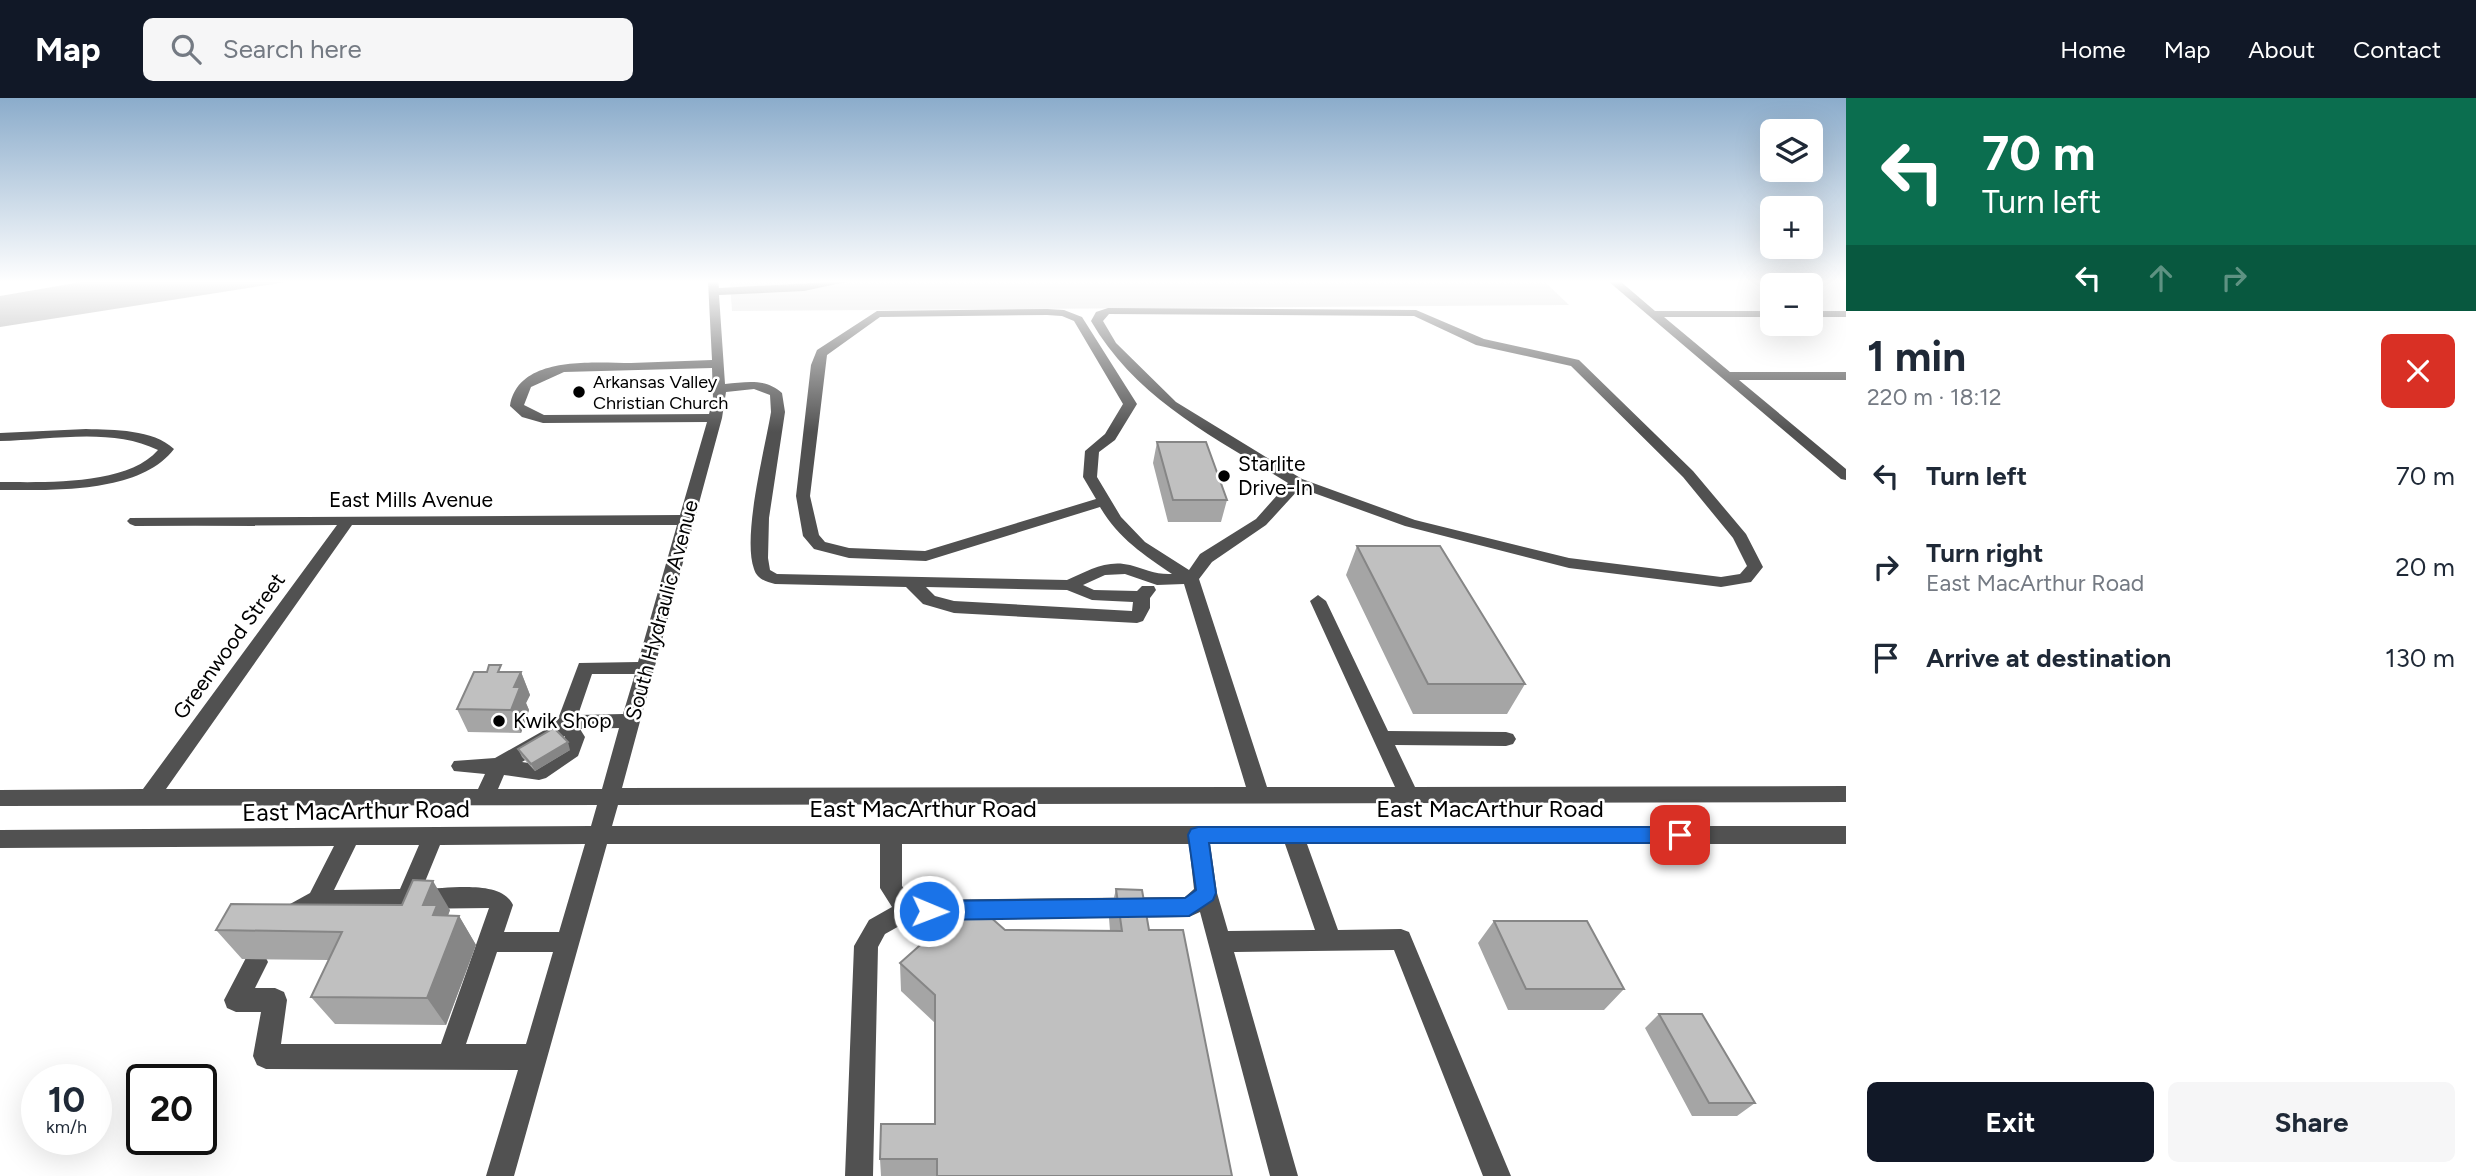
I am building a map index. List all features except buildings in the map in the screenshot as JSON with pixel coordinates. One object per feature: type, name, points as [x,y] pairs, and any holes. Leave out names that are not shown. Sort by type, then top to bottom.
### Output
[{"type":"street","name":"South Hydraulic Avenue","points":[[500,1176],[569,942],[715,418],[727,388],[718,364],[716,331]]},
{"type":"street","points":[[852,331],[821,353],[817,365],[803,496],[811,537],[820,546],[849,553],[926,556],[1105,501]]},
{"type":"street","points":[[1086,331],[1130,404],[1110,437],[1093,451],[1090,477],[1115,519],[1139,545],[1191,579],[1259,795]]},
{"type":"street","points":[[1103,331],[1111,345],[1171,405],[1297,482],[1410,523],[1569,563],[1721,582],[1745,578],[1755,567],[1740,537],[1688,474],[1575,363],[1480,342],[1456,331]]},
{"type":"street","points":[[1673,331],[1846,476]]},
{"type":"street","points":[[715,418],[543,419],[527,414],[517,406],[517,396],[527,383],[563,368],[718,364]]},
{"type":"street","points":[[1726,376],[1846,376]]},
{"type":"street","points":[[727,388],[742,384],[767,385],[776,393],[778,412],[760,544],[761,569],[765,575],[775,579],[912,583],[1093,583],[1126,586],[1139,596]]},
{"type":"street","points":[[0,437],[104,435],[157,442],[167,449],[156,461],[119,478],[33,486],[0,486]]},
{"type":"street","points":[[1191,579],[1206,558],[1261,522],[1297,482]]},
{"type":"street","name":"East Mills Avenue","points":[[135,521],[686,520]]},
{"type":"street","name":"Greenwood Street","points":[[149,797],[347,522]]},
{"type":"street","points":[[1069,585],[1102,570],[1126,569],[1157,580],[1191,579]]},
{"type":"street","points":[[1069,585],[1092,595],[1139,596],[1157,580]]},
{"type":"street","points":[[912,583],[929,600],[954,607],[1094,612],[1108,617],[1137,617],[1139,596]]},
{"type":"street","points":[[1318,601],[1408,794]]},
{"type":"street","points":[[566,722],[585,668],[646,668]]},
{"type":"street","points":[[566,722],[631,721]]},
{"type":"street","points":[[461,766],[498,766],[539,772],[571,751],[575,737],[566,722]]},
{"type":"street","points":[[1382,738],[1506,739]]},
{"type":"street","points":[[485,796],[498,766]]},
{"type":"street","name":"East MacArthur Road","points":[[0,798],[1846,794]]},
{"type":"street","name":"East MacArthur Road","points":[[0,839],[599,835],[1846,835]]},
{"type":"street","points":[[891,835],[891,888],[907,910]]},
{"type":"street","points":[[1198,835],[1206,893],[1284,1176]]},
{"type":"street","points":[[1293,835],[1330,940]]},
{"type":"street","points":[[407,899],[433,837]]},
{"type":"street","points":[[318,900],[349,838]]},
{"type":"street","points":[[859,1176],[866,946],[877,927],[907,910],[1189,907],[1206,893]]},
{"type":"street","points":[[271,933],[276,923],[318,900],[494,898],[502,905],[449,1058]]},
{"type":"street","points":[[1220,942],[1401,939],[1497,1176]]},
{"type":"street","points":[[489,942],[569,942]]},
{"type":"street","points":[[256,962],[236,1000],[275,1000],[266,1056],[535,1058]]},
{"type":"place","name":"Arkansas Valley Christian Church","points":[[579,392]]},
{"type":"place","name":"Starlite Drive-In","points":[[1224,476]]},
{"type":"place","name":"Kwik Shop","points":[[499,721]]},
{"type":"route","points":[[929,911],[1189,907],[1206,893],[1198,835],[1680,835]]}]
